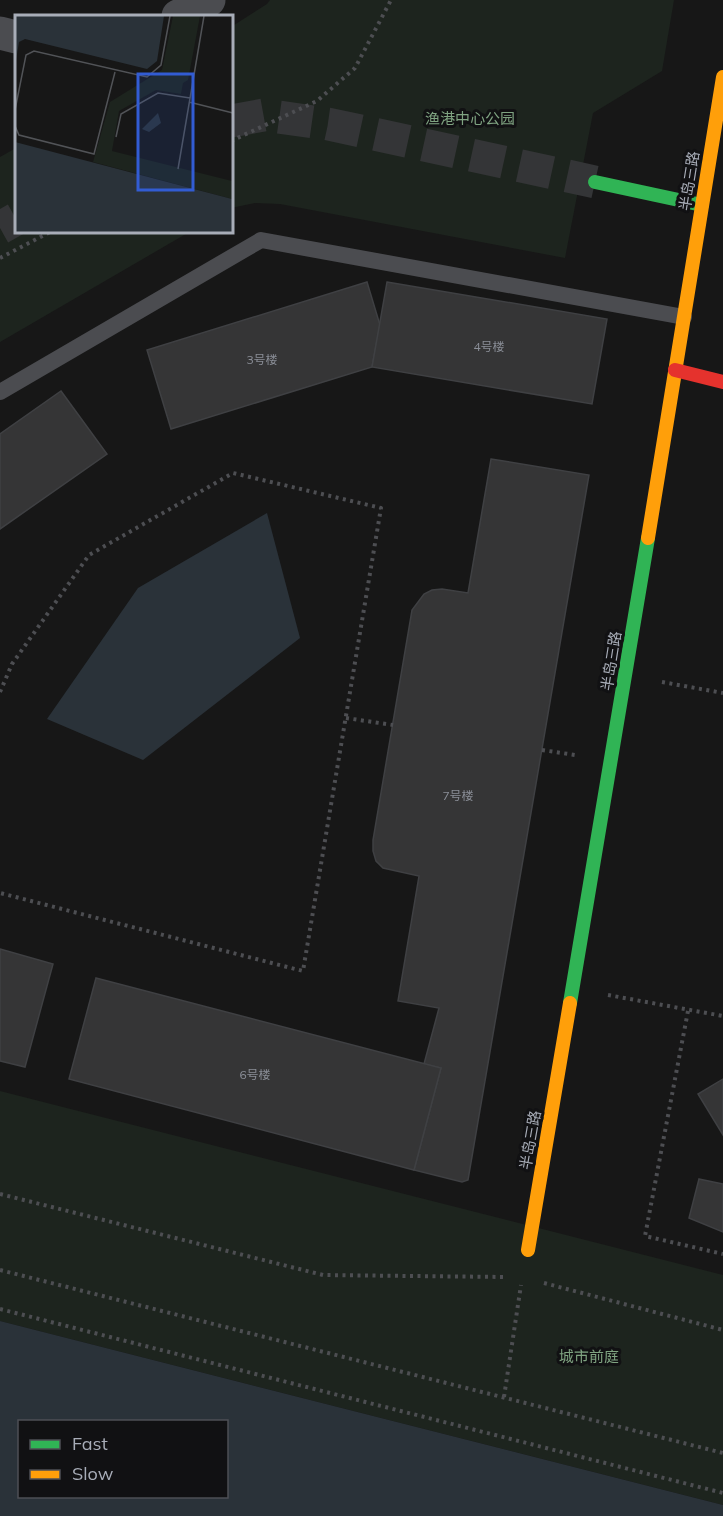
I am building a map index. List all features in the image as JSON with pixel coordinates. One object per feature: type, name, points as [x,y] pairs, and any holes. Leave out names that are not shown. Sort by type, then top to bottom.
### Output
[{"type":"street","points":[[180,15],[209,0]]},
{"type":"street","points":[[0,33],[15,37]]},
{"type":"street","name":"半岛三路","points":[[528,1250],[626,676],[723,77]]},
{"type":"street","points":[[595,182],[702,205]]},
{"type":"street","points":[[675,370],[723,382]]},
{"type":"lane","points":[[0,392],[261,240],[684,317]]},
{"type":"path","points":[[232,141],[317,101],[355,69],[391,0]]},
{"type":"path","points":[[0,258],[50,232]]},
{"type":"path","points":[[0,692],[12,664],[89,555],[233,473],[381,508],[303,971],[0,892]]},
{"type":"path","points":[[626,676],[723,693]]},
{"type":"path","points":[[346,718],[393,725]]},
{"type":"path","points":[[572,988],[723,1016]]},
{"type":"path","points":[[688,1011],[645,1236],[723,1254]]},
{"type":"path","points":[[0,1194],[323,1275],[522,1277],[723,1330]]},
{"type":"path","points":[[504,1397],[528,1250]]},
{"type":"path","points":[[0,1270],[723,1453]]},
{"type":"path","points":[[0,1309],[723,1493]]},
{"type":"green space","name":"渔港中心公园","points":[[270,0],[674,0],[662,71],[593,113],[565,258],[280,204],[255,203],[232,208],[232,26]]},
{"type":"green space","points":[[15,149],[15,232],[189,232],[0,342],[0,157]]},
{"type":"green space","name":"城市前庭","points":[[0,1091],[723,1275],[723,1505],[0,1321]]},
{"type":"shaded area","points":[[267,513],[300,638],[143,760],[47,719],[138,588]]},
{"type":"shaded area","points":[[0,1321],[723,1505],[723,1516],[0,1516]]},
{"type":"building","points":[[367,282],[380,325],[372,367],[171,429],[147,350]]},
{"type":"building","points":[[387,282],[607,319],[592,404],[372,367]]},
{"type":"building","points":[[61,391],[107,454],[0,529],[0,434]]},
{"type":"building","points":[[491,459],[589,475],[468,1180],[462,1182],[414,1170],[441,1068],[424,1064],[439,1008],[398,1001],[419,876],[383,868],[376,861],[373,840],[412,610],[424,594],[432,590],[442,589],[468,593]]},
{"type":"building","points":[[0,949],[53,964],[25,1067],[0,1061]]},
{"type":"building","points":[[96,978],[441,1068],[414,1170],[69,1079]]},
{"type":"building","points":[[723,1079],[723,1135],[698,1094]]},
{"type":"building","points":[[699,1179],[723,1184],[723,1232],[689,1218]]},
{"type":"tunnel","points":[[232,121],[264,115],[328,124],[595,182]]},
{"type":"tunnel","points":[[0,228],[15,220]]},
{"type":"traffic: fast","points":[[595,182],[702,205]]},
{"type":"traffic: fast","points":[[570,1003],[648,538]]},
{"type":"traffic: slow","points":[[648,538],[723,77]]},
{"type":"traffic: slow","points":[[528,1250],[570,1003]]},
{"type":"traffic: jam","points":[[675,370],[723,382]]}]
